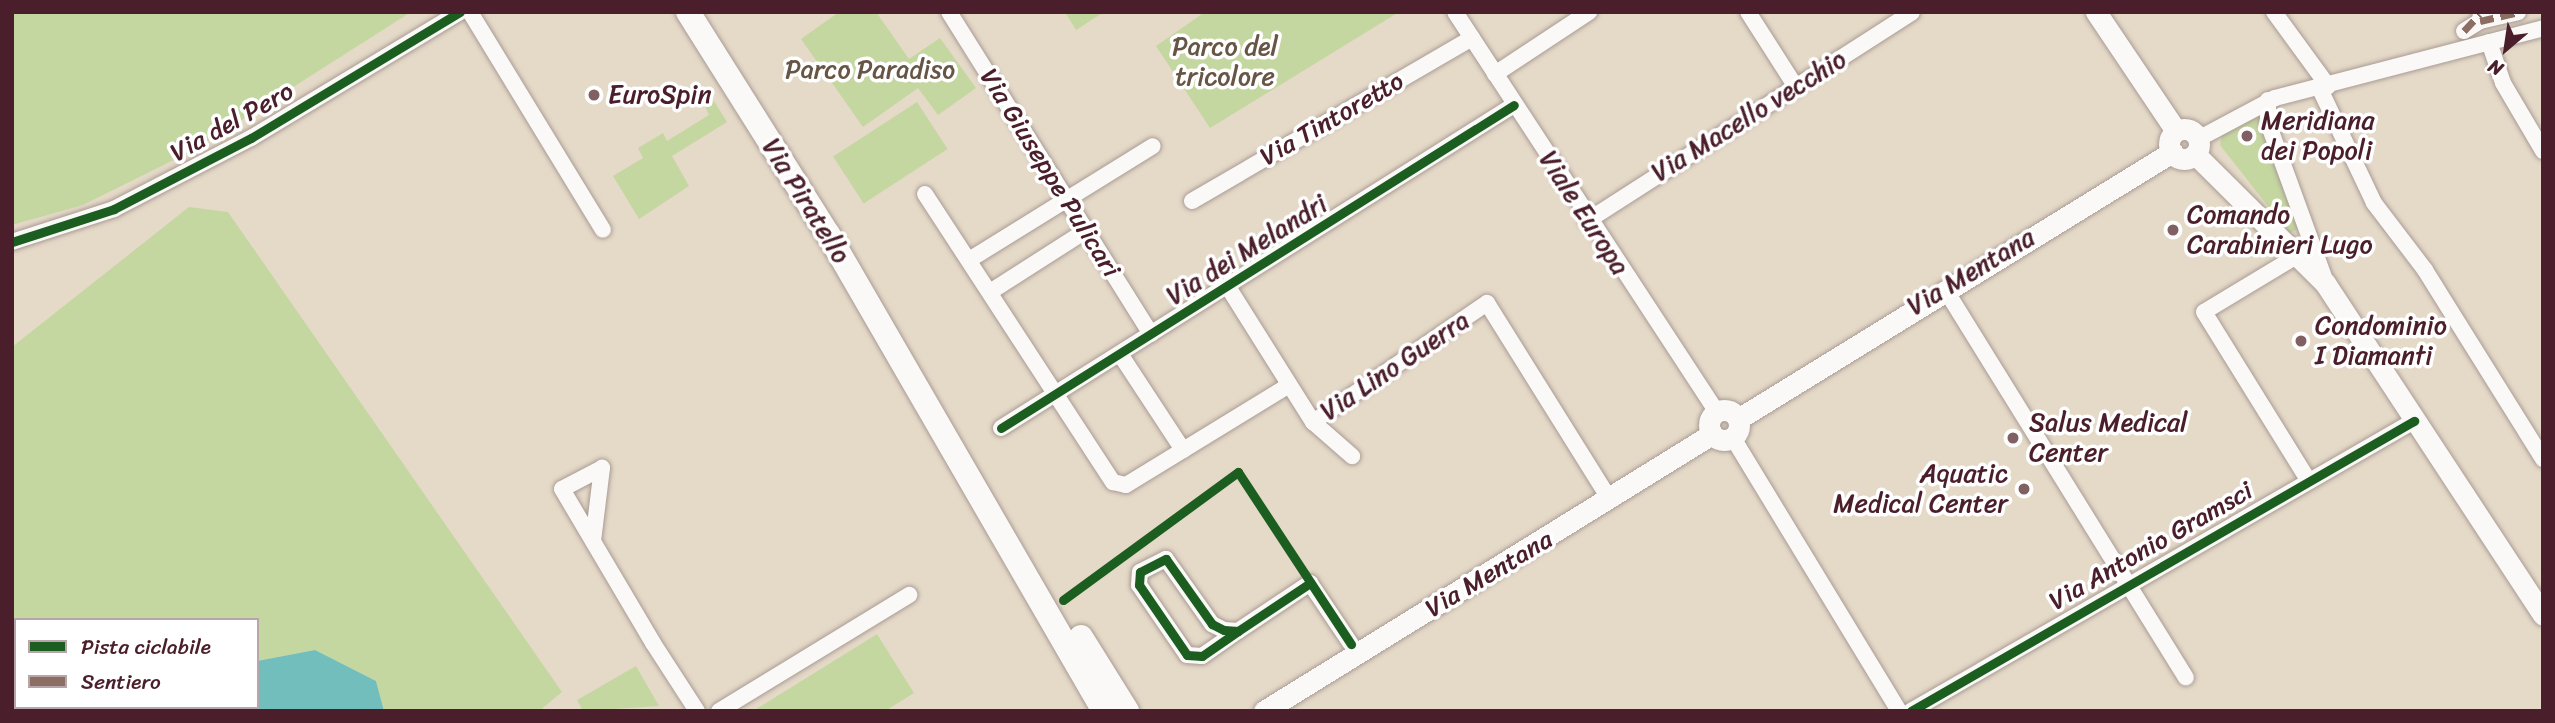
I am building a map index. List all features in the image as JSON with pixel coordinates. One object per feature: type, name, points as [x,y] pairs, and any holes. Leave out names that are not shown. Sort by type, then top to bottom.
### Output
[{"type":"main road","name":"Via Piratello","points":[[688,12],[921,391],[1127,711]]},
{"type":"main road","points":[[2096,12],[2176,131],[2172,152],[2183,159],[2197,146]]},
{"type":"main road","points":[[2176,131],[2189,130],[2197,146],[2295,257],[2325,283],[2543,615]]},
{"type":"main road","name":"Via Mentana","points":[[1264,711],[1609,500],[1945,289],[2172,152]]},
{"type":"main road","name":"Via Piratello","points":[[921,391],[1104,711]]},
{"type":"street","name":"Via del Pero","points":[[12,242],[114,209],[251,138],[460,12]]},
{"type":"street","points":[[470,12],[603,230]]},
{"type":"street","name":"Via Giuseppe Pulicari","points":[[950,12],[1151,334]]},
{"type":"street","name":"Viale Europa","points":[[1455,12],[1587,221],[1725,426],[1899,711]]},
{"type":"street","points":[[1495,74],[1589,12]]},
{"type":"street","points":[[1748,12],[1796,87]]},
{"type":"street","name":"Via Macello vecchio","points":[[1587,221],[1912,12]]},
{"type":"street","points":[[2274,12],[2328,86],[2374,203],[2425,270],[2543,459]]},
{"type":"street","points":[[2464,31],[2480,17],[2518,12]]},
{"type":"street","points":[[2197,146],[2268,100],[2543,28]]},
{"type":"street","name":"Via Tintoretto","points":[[1192,201],[1472,38]]},
{"type":"street","points":[[2489,42],[2504,83],[2543,151]]},
{"type":"street","points":[[2268,100],[2268,123],[2325,283]]},
{"type":"street","name":"Via dei Melandri","points":[[1001,428],[1514,106]]},
{"type":"street","points":[[969,260],[1066,197],[1153,146]]},
{"type":"street","points":[[925,194],[1121,486],[1289,385]]},
{"type":"street","points":[[990,292],[1087,230]]},
{"type":"street","points":[[2295,257],[2204,312],[2308,481]]},
{"type":"street","name":"Via Lino Guerra","points":[[1228,287],[1313,422],[1487,303],[1609,500]]},
{"type":"street","points":[[1945,289],[2186,677]]},
{"type":"street","points":[[1120,354],[1183,450]]},
{"type":"street","name":"Via Antonio Gramsci","points":[[1911,711],[2128,582],[2414,421]]},
{"type":"street","points":[[1313,422],[1352,456]]},
{"type":"street","points":[[593,541],[697,711]]},
{"type":"street","points":[[1238,631],[1212,624],[1166,559],[1140,572],[1139,585],[1187,655],[1202,656],[1310,583],[1351,644]]},
{"type":"street","points":[[719,711],[909,596]]},
{"type":"green space","points":[[12,12],[411,12],[196,149],[83,205],[12,225]]},
{"type":"green space","name":"Parco Paradiso","points":[[839,12],[876,12],[909,59],[940,38],[976,88],[938,115],[918,88],[863,127],[801,39]]},
{"type":"green space","points":[[1065,12],[1104,12],[1076,30]]},
{"type":"green space","name":"Parco del tricolore","points":[[1205,12],[1399,12],[1210,128],[1156,46]]},
{"type":"green space","points":[[714,101],[727,122],[672,156],[689,186],[639,219],[613,176],[643,158],[638,148],[663,133],[667,141],[709,115],[705,106]]},
{"type":"green space","points":[[917,102],[947,149],[864,203],[833,156]]},
{"type":"green space","points":[[2256,112],[2301,228],[2289,233],[2220,145],[2222,133]]},
{"type":"green space","points":[[189,207],[228,212],[562,692],[539,711],[384,711],[376,681],[315,650],[259,661],[259,618],[14,618],[12,682],[12,347]]},
{"type":"green space","points":[[877,634],[914,693],[885,711],[753,711]]},
{"type":"green space","points":[[636,666],[659,706],[583,711],[577,700]]},
{"type":"water","points":[[315,650],[376,681],[384,711],[12,711],[14,696],[14,709],[259,709],[259,661]]},
{"type":"marked path","points":[[2480,21],[2518,12]]},
{"type":"marked path","points":[[2464,31],[2480,14]]},
{"type":"cycle path","points":[[12,242],[114,209],[251,138],[460,12]]},
{"type":"cycle path","points":[[1001,428],[1514,105]]},
{"type":"cycle path","points":[[1911,711],[2414,421]]},
{"type":"cycle path","points":[[1063,600],[1238,472],[1351,644]]},
{"type":"cycle path","points":[[1238,631],[1202,656],[1187,655],[1139,585],[1140,572],[1166,559],[1212,624],[1224,630],[1238,631],[1310,583]]},
{"type":"place","name":"EuroSpin","points":[[594,95]]},
{"type":"place","name":"Meridiana dei Popoli","points":[[2247,136]]},
{"type":"place","name":"Comando Carabinieri Lugo","points":[[2173,230]]},
{"type":"place","name":"Condominio I Diamanti","points":[[2301,341]]},
{"type":"place","name":"Salus Medical Center","points":[[2013,438]]},
{"type":"place","name":"Aquatic Medical Center","points":[[2024,489]]}]
